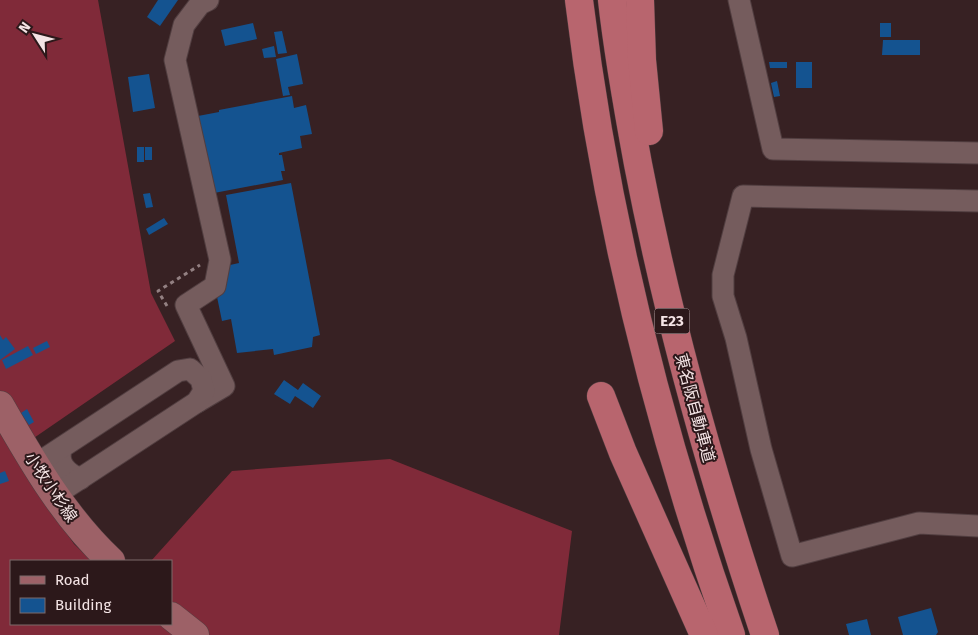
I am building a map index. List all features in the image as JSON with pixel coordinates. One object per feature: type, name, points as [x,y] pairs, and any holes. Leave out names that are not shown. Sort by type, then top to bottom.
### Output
[{"type":"highway","name":"東名阪自動車道","points":[[579,0],[598,129],[643,343],[700,543],[731,635]]},
{"type":"highway","name":"東名阪自動車道","points":[[612,0],[632,128],[649,219],[678,343],[703,440],[765,635]]},
{"type":"highway","points":[[640,0],[642,60],[649,130],[678,343]]},
{"type":"highway","points":[[601,396],[623,453],[704,635]]},
{"type":"main road","name":"小牧小杉線","points":[[0,405],[35,466],[55,495],[89,541],[110,560]]},
{"type":"main road","points":[[172,617],[195,635]]},
{"type":"street","points":[[55,495],[224,386],[186,305],[215,286],[220,260],[175,60],[184,25],[200,4],[208,0]]},
{"type":"street","points":[[739,0],[773,149],[978,153]]},
{"type":"street","points":[[978,201],[743,196],[722,285],[761,449],[792,556],[919,524],[978,526]]},
{"type":"street","points":[[35,466],[178,371],[190,369],[201,379],[204,391],[197,402]]},
{"type":"street","points":[[61,448],[60,458],[64,468],[80,479]]},
{"type":"shaded area","points":[[0,0],[98,0],[151,293],[175,341],[12,453],[74,544],[91,560],[10,560],[10,625],[172,625],[172,560],[152,560],[232,471],[390,459],[572,531],[559,635],[0,635]]},
{"type":"building","points":[[158,0],[178,0],[160,26],[147,17]]},
{"type":"building","points":[[253,23],[257,39],[225,46],[221,30]]},
{"type":"building","points":[[880,23],[891,23],[891,37],[880,37]]},
{"type":"building","points":[[282,31],[287,53],[278,54],[274,32]]},
{"type":"building","points":[[883,40],[920,40],[920,55],[882,55]]},
{"type":"building","points":[[274,46],[276,57],[264,58],[262,49]]},
{"type":"building","points":[[297,54],[303,84],[288,87],[290,95],[283,96],[276,59]]},
{"type":"building","points":[[769,62],[787,62],[787,68],[770,68]]},
{"type":"building","points":[[796,62],[812,62],[812,88],[796,88]]},
{"type":"building","points":[[149,74],[155,108],[133,112],[128,77]]},
{"type":"building","points":[[777,81],[780,96],[774,97],[771,83]]},
{"type":"building","points":[[292,96],[294,108],[306,105],[312,134],[300,136],[302,148],[279,153],[279,155],[282,155],[285,171],[281,171],[283,180],[214,193],[198,116]]},
{"type":"building","points":[[137,147],[144,147],[144,162],[137,162]]},
{"type":"building","points":[[145,147],[152,147],[152,160],[145,160]]},
{"type":"building","points":[[291,183],[320,335],[313,337],[312,347],[274,355],[273,349],[237,353],[231,319],[222,321],[216,292],[225,290],[221,267],[239,263],[226,195]]},
{"type":"building","points":[[150,193],[153,207],[146,208],[143,194]]},
{"type":"building","points":[[164,218],[168,224],[149,235],[146,229]]},
{"type":"building","points":[[0,335],[3,340],[6,337],[15,349],[0,360]]},
{"type":"building","points":[[47,341],[50,347],[36,354],[33,348]]},
{"type":"building","points":[[28,346],[33,355],[6,369],[2,360]]},
{"type":"building","points":[[284,380],[298,390],[303,383],[321,396],[313,408],[295,396],[290,404],[274,394]]},
{"type":"building","points":[[27,409],[34,422],[29,425],[21,413]]},
{"type":"building","points":[[5,471],[9,481],[0,484],[0,473]]},
{"type":"building","points":[[931,608],[938,632],[936,635],[903,635],[898,617]]},
{"type":"building","points":[[867,619],[871,635],[849,635],[846,624]]}]
